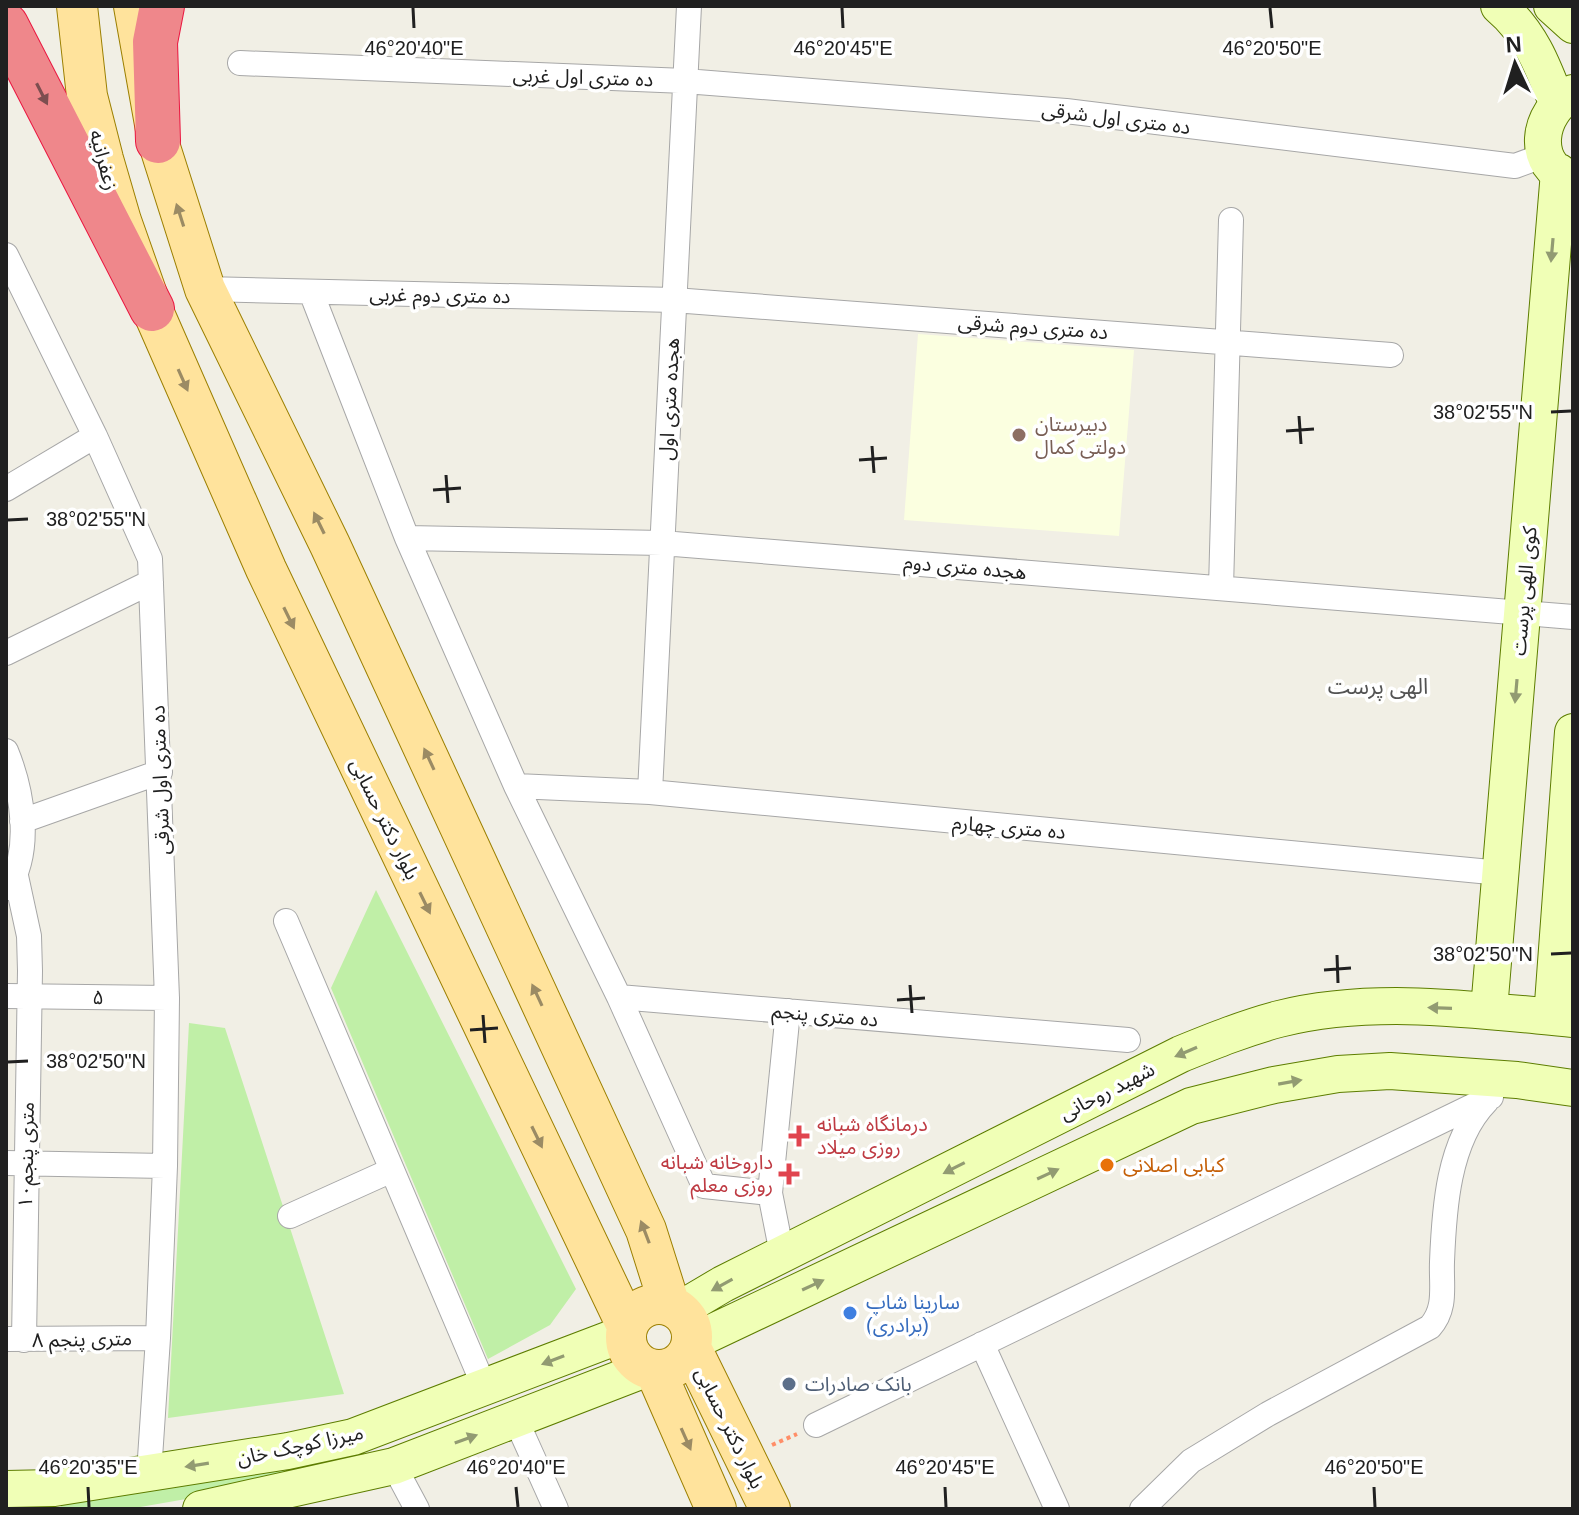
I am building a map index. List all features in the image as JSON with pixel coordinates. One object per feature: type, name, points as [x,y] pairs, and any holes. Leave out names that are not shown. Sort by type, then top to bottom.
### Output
[{"type":"highway","points":[[158,141],[155,42],[162,6]]},
{"type":"highway","points":[[6,25],[152,309]]},
{"type":"main road","name":"زعفرانیه","points":[[77,6],[87,96],[121,221],[152,309]]},
{"type":"main road","points":[[134,6],[158,141],[205,289]]},
{"type":"main road","points":[[1499,6],[1535,48],[1565,98]]},
{"type":"main road","points":[[1552,6],[1573,25]]},
{"type":"main road","name":"کوی الهی پرست","points":[[1489,1010],[1559,170],[1543,128],[1548,114],[1565,98]]},
{"type":"main road","name":"بلوار دکتر حسابی","points":[[205,289],[336,559],[646,1230],[683,1326],[770,1509]]},
{"type":"main road","name":"بلوار دکتر حسابی","points":[[152,309],[266,569],[626,1329]]},
{"type":"main road","points":[[1562,1018],[1573,732]]},
{"type":"main road","name":"شهید روحانی","points":[[683,1326],[723,1284],[1166,1061],[1240,1031],[1282,1018],[1328,1010],[1395,1007],[1489,1010],[1562,1018]]},
{"type":"main road","points":[[683,1326],[1191,1106],[1274,1085],[1338,1074],[1390,1071],[1504,1088],[1573,1088]]},
{"type":"main road","points":[[654,1304],[683,1326],[680,1363],[670,1369],[652,1369],[630,1355],[626,1329],[635,1314],[644,1307],[654,1304]]},
{"type":"main road","name":"میرزا کوچک خان","points":[[26,1495],[353,1437],[626,1329]]},
{"type":"main road","points":[[652,1369],[716,1509]]},
{"type":"main road","name":"میرزا کوچک خان","points":[[201,1509],[380,1469],[652,1369]]},
{"type":"main road","points":[[353,1437],[380,1469]]},
{"type":"main road","points":[[292,1450],[301,1488]]},
{"type":"street","name":"هجده متری اول","points":[[650,792],[689,6]]},
{"type":"street","name":"ده متری اول غربی","points":[[240,63],[685,81]]},
{"type":"street","name":"ده متری اول شرقی","points":[[685,81],[1066,111],[1559,170]]},
{"type":"street","points":[[1221,588],[1231,220]]},
{"type":"street","name":"ده متری اول شرقی","points":[[6,255],[16,299],[95,436],[150,559],[167,998],[165,1166],[149,1473]]},
{"type":"street","name":"ده متری دوم غربی","points":[[205,289],[674,300]]},
{"type":"street","points":[[311,292],[407,538],[516,786],[619,997],[704,1186],[770,1193]]},
{"type":"street","name":"ده متری دوم شرقی","points":[[674,300],[1391,355]]},
{"type":"street","points":[[6,489],[95,436]]},
{"type":"street","name":"هجده متری دوم","points":[[407,538],[662,543],[1573,617]]},
{"type":"street","points":[[6,653],[151,582]]},
{"type":"street","points":[[6,751],[19,797],[11,884]]},
{"type":"street","points":[[16,836],[160,772]]},
{"type":"street","name":"ده متری چهارم","points":[[516,786],[650,792],[1501,873]]},
{"type":"street","name":"۱۰متری پنجم","points":[[11,884],[29,936],[17,996],[15,1340]]},
{"type":"street","points":[[286,921],[484,1386]]},
{"type":"street","name":"۵","points":[[17,996],[167,998]]},
{"type":"street","name":"ده متری پنجم","points":[[619,997],[1128,1040]]},
{"type":"street","points":[[782,1254],[770,1193],[788,1011]]},
{"type":"street","points":[[816,1425],[1504,1088]]},
{"type":"street","points":[[1142,1509],[1191,1461],[1268,1414],[1430,1327],[1440,1316],[1443,1247],[1452,1169],[1475,1113],[1504,1088]]},
{"type":"street","points":[[16,1163],[165,1166]]},
{"type":"street","points":[[290,1216],[392,1170]]},
{"type":"street","name":"۸ متری پنجم","points":[[15,1340],[158,1338]]},
{"type":"street","points":[[982,1344],[1049,1506]]},
{"type":"street","points":[[516,1420],[556,1509]]},
{"type":"street","points":[[380,1469],[417,1509]]},
{"type":"path","points":[[745,1458],[816,1425]]},
{"type":"shaded area","name":"دبیرستان دولتی کمال","points":[[918,334],[1134,350],[1119,536],[904,520]]},
{"type":"green space","points":[[376,890],[576,1289],[550,1325],[488,1359],[331,988]]},
{"type":"green space","points":[[189,1023],[225,1028],[344,1394],[168,1418]]},
{"type":"green space","points":[[288,1451],[295,1480],[129,1509],[61,1509],[59,1487]]},
{"type":"place","name":"دبیرستان دولتی کمال","points":[[1019,435]]},
{"type":"place","name":"درمانگاه شبانه روزی میلاد","points":[[799,1136]]},
{"type":"place","name":"کبابی اصلانی","points":[[1107,1165]]},
{"type":"place","name":"داروخانه شبانه روزی معلم","points":[[789,1174]]},
{"type":"place","name":"سارینا شاپ (برادری)","points":[[850,1313]]},
{"type":"place","name":"بانک صادرات","points":[[789,1384]]},
{"type":"district","name":"الهی پرست","points":[[1378,686]]}]
